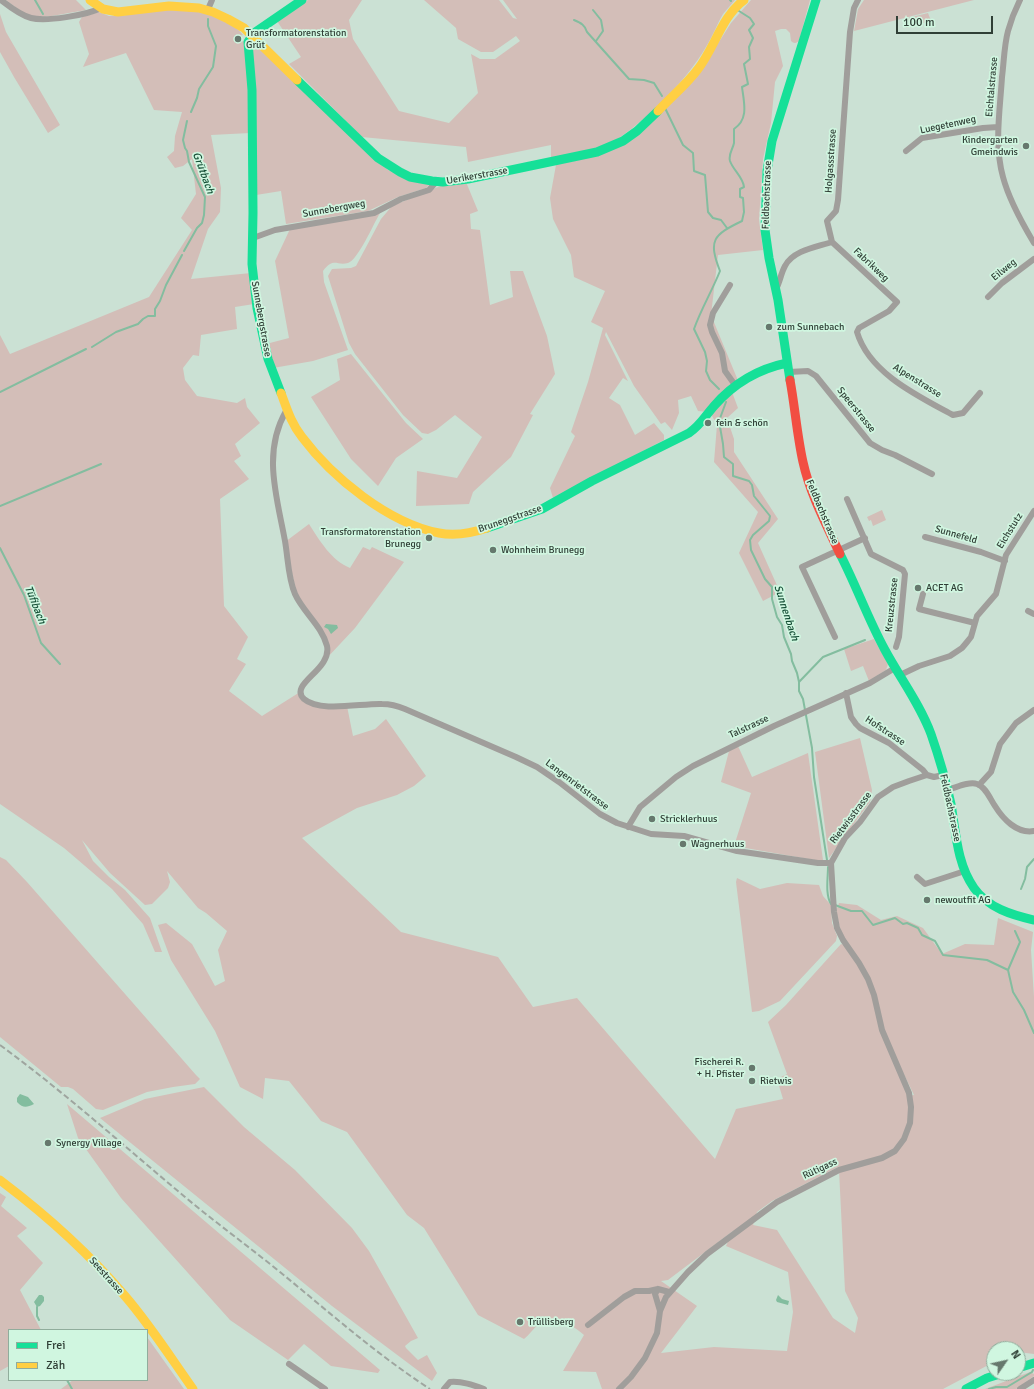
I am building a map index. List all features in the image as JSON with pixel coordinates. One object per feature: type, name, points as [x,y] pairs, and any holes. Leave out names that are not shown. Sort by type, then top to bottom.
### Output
[{"type":"street","points":[[2,0],[26,16],[39,19],[75,16],[101,8]]},
{"type":"street","name":"Uerikerstrasse","points":[[90,0],[101,8],[118,12],[180,2],[210,3],[230,16],[252,35],[389,167],[413,178],[436,182],[468,179],[597,152],[623,141],[637,131],[687,82],[699,68],[728,16],[737,5],[744,0]]},
{"type":"street","points":[[252,35],[302,0]]},
{"type":"street","name":"Feldbachstrasse","points":[[816,0],[780,116],[769,157],[765,222],[769,258],[776,289],[807,477],[818,509],[876,634],[925,720],[933,741],[947,790],[958,849],[965,871],[977,893],[991,904],[1008,913],[1034,920]]},
{"type":"street","name":"Holgassstrasse","points":[[832,242],[827,221],[836,211],[838,200],[850,32],[854,8],[858,0]]},
{"type":"street","name":"Eichtalstrasse","points":[[1020,0],[1007,32],[1004,53],[998,127],[1000,164],[1011,200],[1034,243]]},
{"type":"street","name":"Sunnebergstrasse","points":[[252,35],[248,42],[247,49],[251,70],[252,90],[252,264],[254,291],[264,346],[283,398],[286,411]]},
{"type":"street","name":"Luegetenweg","points":[[906,151],[922,138],[998,127]]},
{"type":"street","name":"Sunnebergweg","points":[[253,238],[275,230],[374,213],[402,199],[429,190],[436,182]]},
{"type":"street","points":[[776,289],[785,266],[792,257],[832,242]]},
{"type":"street","name":"Fabrikweg","points":[[832,242],[897,302]]},
{"type":"street","name":"Eilweg","points":[[988,297],[1002,283],[1034,259]]},
{"type":"street","points":[[730,285],[713,313],[710,326],[722,353],[725,371],[735,385]]},
{"type":"street","name":"Alpenstrasse","points":[[897,302],[889,311],[859,328],[856,332],[860,343],[880,369],[891,378],[953,415],[963,413],[980,393]]},
{"type":"street","name":"Bruneggstrasse","points":[[286,411],[301,436],[316,454],[341,479],[365,498],[412,525],[440,533],[458,534],[481,530],[542,509],[592,481],[689,433],[696,428],[721,398],[735,385],[767,368],[788,367]]},
{"type":"street","name":"Speerstrasse","points":[[788,367],[808,371],[816,376],[870,443],[932,474]]},
{"type":"street","name":"Langenrietstrasse","points":[[286,411],[278,426],[273,449],[272,465],[275,488],[293,587],[301,604],[324,638],[327,650],[326,659],[302,686],[300,692],[302,696],[307,700],[321,705],[339,706],[382,704],[405,709],[537,767],[606,818],[628,827],[651,834],[684,836],[737,851],[818,863],[831,863]]},
{"type":"street","name":"Kreuzstrasse","points":[[847,500],[871,554],[903,570],[905,574],[899,637],[896,647]]},
{"type":"street","name":"Eichstutz","points":[[898,672],[944,659],[962,648],[971,637],[977,616],[996,594],[1006,555],[1034,511]]},
{"type":"street","name":"Sunnefeld","points":[[925,536],[981,552],[1004,561]]},
{"type":"street","points":[[835,637],[802,567],[865,538]]},
{"type":"street","points":[[923,594],[919,609],[975,623]]},
{"type":"street","points":[[1028,611],[1034,614]]},
{"type":"street","name":"Talstrasse","points":[[628,827],[639,809],[676,777],[706,758],[846,693],[898,672]]},
{"type":"street","name":"Hofstrasse","points":[[846,693],[851,717],[856,724],[860,728],[889,743],[923,770],[927,775]]},
{"type":"street","points":[[979,785],[991,772],[1000,744],[1016,723],[1034,710]]},
{"type":"street","name":"Rietwisstrasse","points":[[831,863],[845,838],[860,822],[878,797],[893,788],[927,775],[934,777],[943,775]]},
{"type":"street","points":[[947,790],[972,784],[979,785],[984,789],[997,809],[1009,822],[1023,831],[1034,831]]},
{"type":"street","name":"Rütigass","points":[[619,1389],[631,1377],[645,1358],[657,1333],[660,1311],[669,1292],[706,1254],[773,1204],[839,1170],[887,1156],[898,1148],[904,1139],[911,1117],[909,1093],[884,1035],[868,979],[859,963],[842,940],[837,928],[834,912],[831,863]]},
{"type":"street","points":[[917,877],[925,884],[965,871]]},
{"type":"street","name":"Seestrasse","points":[[0,1180],[48,1218],[77,1244],[103,1271],[136,1310],[193,1389]]},
{"type":"street","points":[[658,1289],[655,1294],[660,1311]]},
{"type":"street","points":[[588,1325],[628,1294],[635,1291],[649,1291],[658,1289],[669,1292]]},
{"type":"street","points":[[289,1364],[324,1389]]},
{"type":"street","points":[[966,1389],[986,1379]]},
{"type":"street","points":[[1020,1389],[1034,1380]]},
{"type":"street","points":[[445,1388],[450,1382],[457,1381],[484,1389]]},
{"type":"shaded area","points":[[6,0],[76,0],[86,10],[34,17],[21,11]]},
{"type":"shaded area","points":[[308,0],[362,0],[349,20],[353,39],[399,111],[449,123],[478,93],[471,54],[480,59],[495,59],[520,41],[516,36],[493,52],[481,52],[458,39],[456,28],[424,0],[499,0],[513,18],[517,19],[503,0],[735,0],[723,14],[698,60],[677,86],[651,112],[613,142],[637,136],[703,67],[731,23],[751,0],[810,0],[799,41],[793,43],[791,41],[790,33],[786,29],[775,31],[783,66],[775,82],[771,123],[763,159],[759,220],[763,250],[718,255],[711,315],[739,383],[708,412],[698,411],[691,396],[678,400],[679,413],[672,430],[665,422],[661,424],[634,386],[606,332],[605,335],[628,381],[623,378],[609,398],[620,405],[635,435],[654,423],[664,435],[664,440],[553,498],[550,488],[575,436],[571,432],[588,382],[603,328],[591,322],[605,291],[574,277],[571,255],[553,219],[550,198],[556,165],[551,157],[551,145],[468,162],[466,147],[362,137],[289,64],[301,57],[277,21]]},
{"type":"shaded area","points":[[864,0],[974,0],[854,31],[858,9]]},
{"type":"shaded area","points":[[183,6],[192,7],[209,11],[224,18],[237,28],[243,35],[236,37],[234,41],[237,43],[244,41],[250,84],[250,133],[211,135],[221,188],[220,212],[208,229],[191,279],[251,273],[254,304],[235,307],[237,329],[201,335],[199,356],[193,355],[183,368],[185,380],[197,396],[237,403],[245,398],[247,407],[260,423],[235,444],[241,456],[234,461],[249,479],[220,499],[224,606],[248,637],[237,659],[246,664],[229,691],[262,716],[300,692],[303,697],[314,704],[347,706],[353,736],[375,729],[386,719],[426,776],[414,786],[397,795],[357,808],[302,838],[401,932],[498,957],[533,1007],[577,998],[715,1159],[736,1109],[783,1099],[777,1079],[787,1074],[768,1022],[786,1005],[841,944],[844,945],[864,973],[873,996],[880,1031],[908,1096],[914,1095],[889,1044],[881,1022],[876,993],[864,967],[842,937],[836,911],[839,903],[857,905],[881,920],[897,916],[923,928],[942,954],[965,944],[994,945],[998,918],[1033,932],[1031,950],[1034,997],[1034,1354],[1026,1353],[1026,1341],[986,1341],[986,1366],[943,1389],[602,1389],[596,1372],[563,1371],[584,1335],[574,1327],[562,1321],[550,1320],[544,1321],[538,1325],[524,1339],[478,1315],[424,1228],[407,1215],[347,1132],[321,1121],[289,1081],[265,1078],[263,1099],[240,1087],[215,1031],[171,960],[158,925],[166,923],[192,944],[215,986],[225,981],[218,950],[227,931],[198,908],[167,871],[170,882],[168,888],[152,904],[145,905],[110,873],[82,840],[93,861],[125,890],[150,918],[162,952],[155,952],[143,924],[112,889],[64,848],[0,804],[0,335],[10,354],[149,297],[192,230],[181,218],[196,194],[192,159],[183,166],[175,168],[167,157],[174,151],[175,136],[182,112],[154,110],[126,53],[83,67],[89,54],[79,22],[82,17],[99,12],[109,16],[120,16]],"holes":[[[838,1167],[845,1291],[858,1318],[855,1333],[833,1318],[777,1230],[753,1225],[757,1212],[772,1201]],[[733,1231],[726,1246],[788,1272],[793,1312],[787,1351],[714,1347],[661,1353],[697,1306],[661,1281],[668,1280]]]},
{"type":"shaded area","points":[[928,13],[931,21],[906,28],[904,19]]},
{"type":"shaded area","points":[[0,14],[6,32],[60,125],[48,133],[0,52]]},
{"type":"shaded area","points":[[253,41],[388,170],[429,185],[426,188],[398,197],[368,211],[286,224],[281,191],[256,195],[251,43]]},
{"type":"shaded area","points":[[466,182],[478,211],[470,214],[471,229],[480,230],[490,305],[513,297],[510,271],[523,271],[547,336],[555,374],[530,414],[533,415],[511,457],[473,492],[469,504],[416,506],[417,471],[457,478],[482,437],[455,415],[436,430],[428,434],[422,433],[403,415],[355,354],[349,343],[328,276],[332,269],[351,268],[356,266],[381,219],[392,206],[443,185]]},
{"type":"shaded area","points":[[380,213],[361,248],[352,260],[344,264],[330,264],[323,271],[324,282],[348,350],[313,361],[273,368],[266,344],[289,338],[275,261],[290,229]]},
{"type":"shaded area","points":[[351,354],[406,423],[423,439],[396,458],[378,486],[351,459],[311,397],[340,380],[337,359]]},
{"type":"shaded area","points":[[732,392],[738,408],[727,418],[734,439],[734,452],[778,519],[758,543],[780,592],[763,601],[739,553],[758,512],[714,462],[717,425],[711,414]]},
{"type":"shaded area","points":[[882,510],[886,520],[873,526],[871,520],[869,521],[867,517]]},
{"type":"shaded area","points":[[309,524],[332,555],[343,565],[350,568],[363,547],[370,550],[372,547],[404,562],[355,628],[326,659],[327,646],[298,600],[285,542]]},
{"type":"shaded area","points":[[326,624],[337,625],[338,628],[331,634],[328,629],[324,627]]},
{"type":"shaded area","points":[[874,639],[888,664],[886,670],[869,681],[863,666],[851,671],[844,649]]},
{"type":"shaded area","points":[[860,738],[872,790],[870,802],[829,858],[815,752]]},
{"type":"shaded area","points":[[738,746],[752,777],[808,753],[823,860],[820,861],[734,846],[751,793],[721,782],[729,751]]},
{"type":"shaded area","points":[[0,857],[6,860],[27,882],[200,1079],[195,1084],[147,1092],[103,1110],[96,1109],[73,1089],[61,1087],[0,1037]]},
{"type":"shaded area","points":[[737,878],[760,889],[787,883],[819,885],[823,896],[831,905],[832,923],[837,936],[836,941],[780,1001],[759,1011],[752,1012],[736,882]]},
{"type":"shaded area","points":[[204,1087],[244,1127],[295,1170],[352,1228],[369,1251],[418,1338],[405,1346],[406,1348],[418,1360],[427,1355],[437,1373],[432,1381],[332,1306],[100,1118],[145,1099]]},
{"type":"shaded area","points":[[20,1094],[28,1097],[34,1104],[27,1107],[21,1105],[17,1102],[17,1098]]},
{"type":"shaded area","points":[[67,1104],[380,1370],[378,1373],[331,1366],[304,1344],[288,1360],[230,1320],[121,1198],[78,1138]]},
{"type":"shaded area","points":[[0,1193],[6,1197],[1,1206],[27,1228],[17,1236],[43,1263],[20,1290],[40,1329],[8,1329],[8,1367],[0,1371]]},
{"type":"shaded area","points":[[39,1295],[44,1297],[44,1301],[37,1307],[34,1302]]},
{"type":"shaded area","points":[[778,1295],[782,1299],[789,1301],[788,1305],[777,1302],[776,1300]]},
{"type":"shaded area","points":[[148,1338],[184,1389],[61,1389],[72,1381],[148,1381]]},
{"type":"shaded area","points":[[1030,1372],[1034,1374],[1034,1376],[1016,1389],[985,1389],[1006,1381],[1026,1381],[1026,1374]]},
{"type":"waterway","points":[[35,0],[43,14]]},
{"type":"waterway","points":[[593,10],[601,20],[603,31],[596,41]]},
{"type":"waterway","name":"Sunnenbach","points":[[719,389],[710,380],[706,371],[707,361],[705,352],[694,329],[720,271],[714,252],[716,240],[725,230],[742,221],[744,212],[743,198],[740,197],[740,189],[744,187],[740,177],[731,164],[730,156],[734,143],[734,129],[739,125],[744,116],[742,87],[748,84],[744,64],[750,59],[749,47],[753,38],[749,30],[754,24],[750,18],[739,11]]},
{"type":"waterway","name":"Grütbach","points":[[191,112],[199,89],[213,67],[216,46],[208,26],[208,19]]},
{"type":"waterway","points":[[574,20],[584,26],[587,32],[629,79],[644,80],[654,83],[662,96]]},
{"type":"waterway","points":[[665,108],[683,145],[693,153],[694,171],[705,175],[708,212],[713,218],[721,220],[727,228]]},
{"type":"waterway","name":"Grütbach","points":[[184,251],[197,228],[202,223],[205,197],[189,162],[183,140],[187,121]]},
{"type":"waterway","name":"Grütbach","points":[[92,347],[116,332],[138,324],[148,316],[155,316],[155,309],[182,255]]},
{"type":"waterway","name":"Grütbach","points":[[0,392],[86,349]]},
{"type":"waterway","name":"Sunnenbach","points":[[726,402],[719,421],[724,457],[733,464],[733,476],[749,481],[752,485],[754,496],[770,516],[769,521],[753,535],[750,540],[751,550],[765,579],[772,587],[772,599],[777,617],[782,625],[784,637],[797,673],[799,691],[803,699],[812,748],[814,777],[827,860]]},
{"type":"waterway","points":[[0,506],[101,464]]},
{"type":"waterway","name":"Tüfibach","points":[[0,548],[24,595],[41,643],[60,664]]},
{"type":"waterway","points":[[799,682],[823,657],[865,640]]},
{"type":"waterway","points":[[1021,889],[1025,879],[1027,867],[1034,859]]},
{"type":"waterway","name":"Sunnenbach","points":[[828,867],[827,891],[831,904]]},
{"type":"waterway","name":"Sunnenbach","points":[[835,905],[851,911],[862,911],[873,925],[895,918],[903,924],[907,923],[918,928],[922,935],[935,941],[943,955],[987,960],[1008,970],[1013,992],[1024,1010],[1034,1033]]},
{"type":"waterway","points":[[1008,970],[1020,942],[1015,931]]},
{"type":"waterway","points":[[37,1307],[37,1316],[39,1320]]},
{"type":"waterway","points":[[989,1389],[996,1387],[1007,1387],[1033,1370]]},
{"type":"waterway","points":[[68,1381],[72,1389]]},
{"type":"railway","points":[[0,1045],[71,1100],[197,1207],[353,1332],[391,1362],[430,1389]]},
{"type":"traffic: fast","points":[[281,393],[268,359],[257,308],[252,264],[252,90],[248,42],[254,33],[302,0]]},
{"type":"traffic: fast","points":[[790,380],[778,300],[765,230],[767,171],[772,141],[816,0]]},
{"type":"traffic: fast","points":[[297,80],[378,158],[410,177],[443,182],[468,179],[597,152],[623,141],[637,131],[658,111]]},
{"type":"traffic: fast","points":[[487,528],[542,509],[592,481],[689,433],[700,424],[714,406],[738,384],[756,373],[787,363]]},
{"type":"traffic: fast","points":[[840,554],[879,638],[916,702],[931,734],[949,795],[956,837],[961,859],[968,879],[980,895],[993,906],[1017,916],[1034,920]]},
{"type":"traffic: fast","points":[[1026,1366],[1034,1363]]},
{"type":"traffic: fast","points":[[966,1389],[986,1379]]},
{"type":"traffic: slow","points":[[90,0],[103,9],[118,12],[169,6],[199,8],[213,12],[244,28],[297,80]]},
{"type":"traffic: slow","points":[[658,111],[694,75],[724,23],[736,7],[744,0]]},
{"type":"traffic: slow","points":[[281,393],[295,426],[314,452],[345,482],[381,509],[420,528],[439,533],[463,534],[487,528]]},
{"type":"traffic: slow","points":[[0,1180],[66,1234],[111,1280],[143,1318],[193,1389]]},
{"type":"traffic: jam","points":[[790,380],[799,442],[806,474],[819,509],[840,554]]},
{"type":"place","name":"Transformatorenstation Grüt","points":[[238,39]]},
{"type":"place","name":"Kindergarten Gmeindwis","points":[[1026,146]]},
{"type":"place","name":"zum Sunnebach","points":[[769,327]]},
{"type":"place","name":"fein & schön","points":[[708,423]]},
{"type":"place","name":"Transformatorenstation Brunegg","points":[[429,538]]},
{"type":"place","name":"Wohnheim Brunegg","points":[[493,550]]},
{"type":"place","name":"ACET AG","points":[[918,588]]},
{"type":"place","name":"Stricklerhuus","points":[[652,819]]},
{"type":"place","name":"Wagnerhuus","points":[[683,844]]},
{"type":"place","name":"newoutfit AG","points":[[927,900]]},
{"type":"place","name":"Fischerei R. + H. Pfister","points":[[752,1068]]},
{"type":"place","name":"Rietwis","points":[[752,1081]]},
{"type":"place","name":"Synergy Village","points":[[48,1143]]},
{"type":"place","name":"Trüllisberg","points":[[520,1322]]}]
